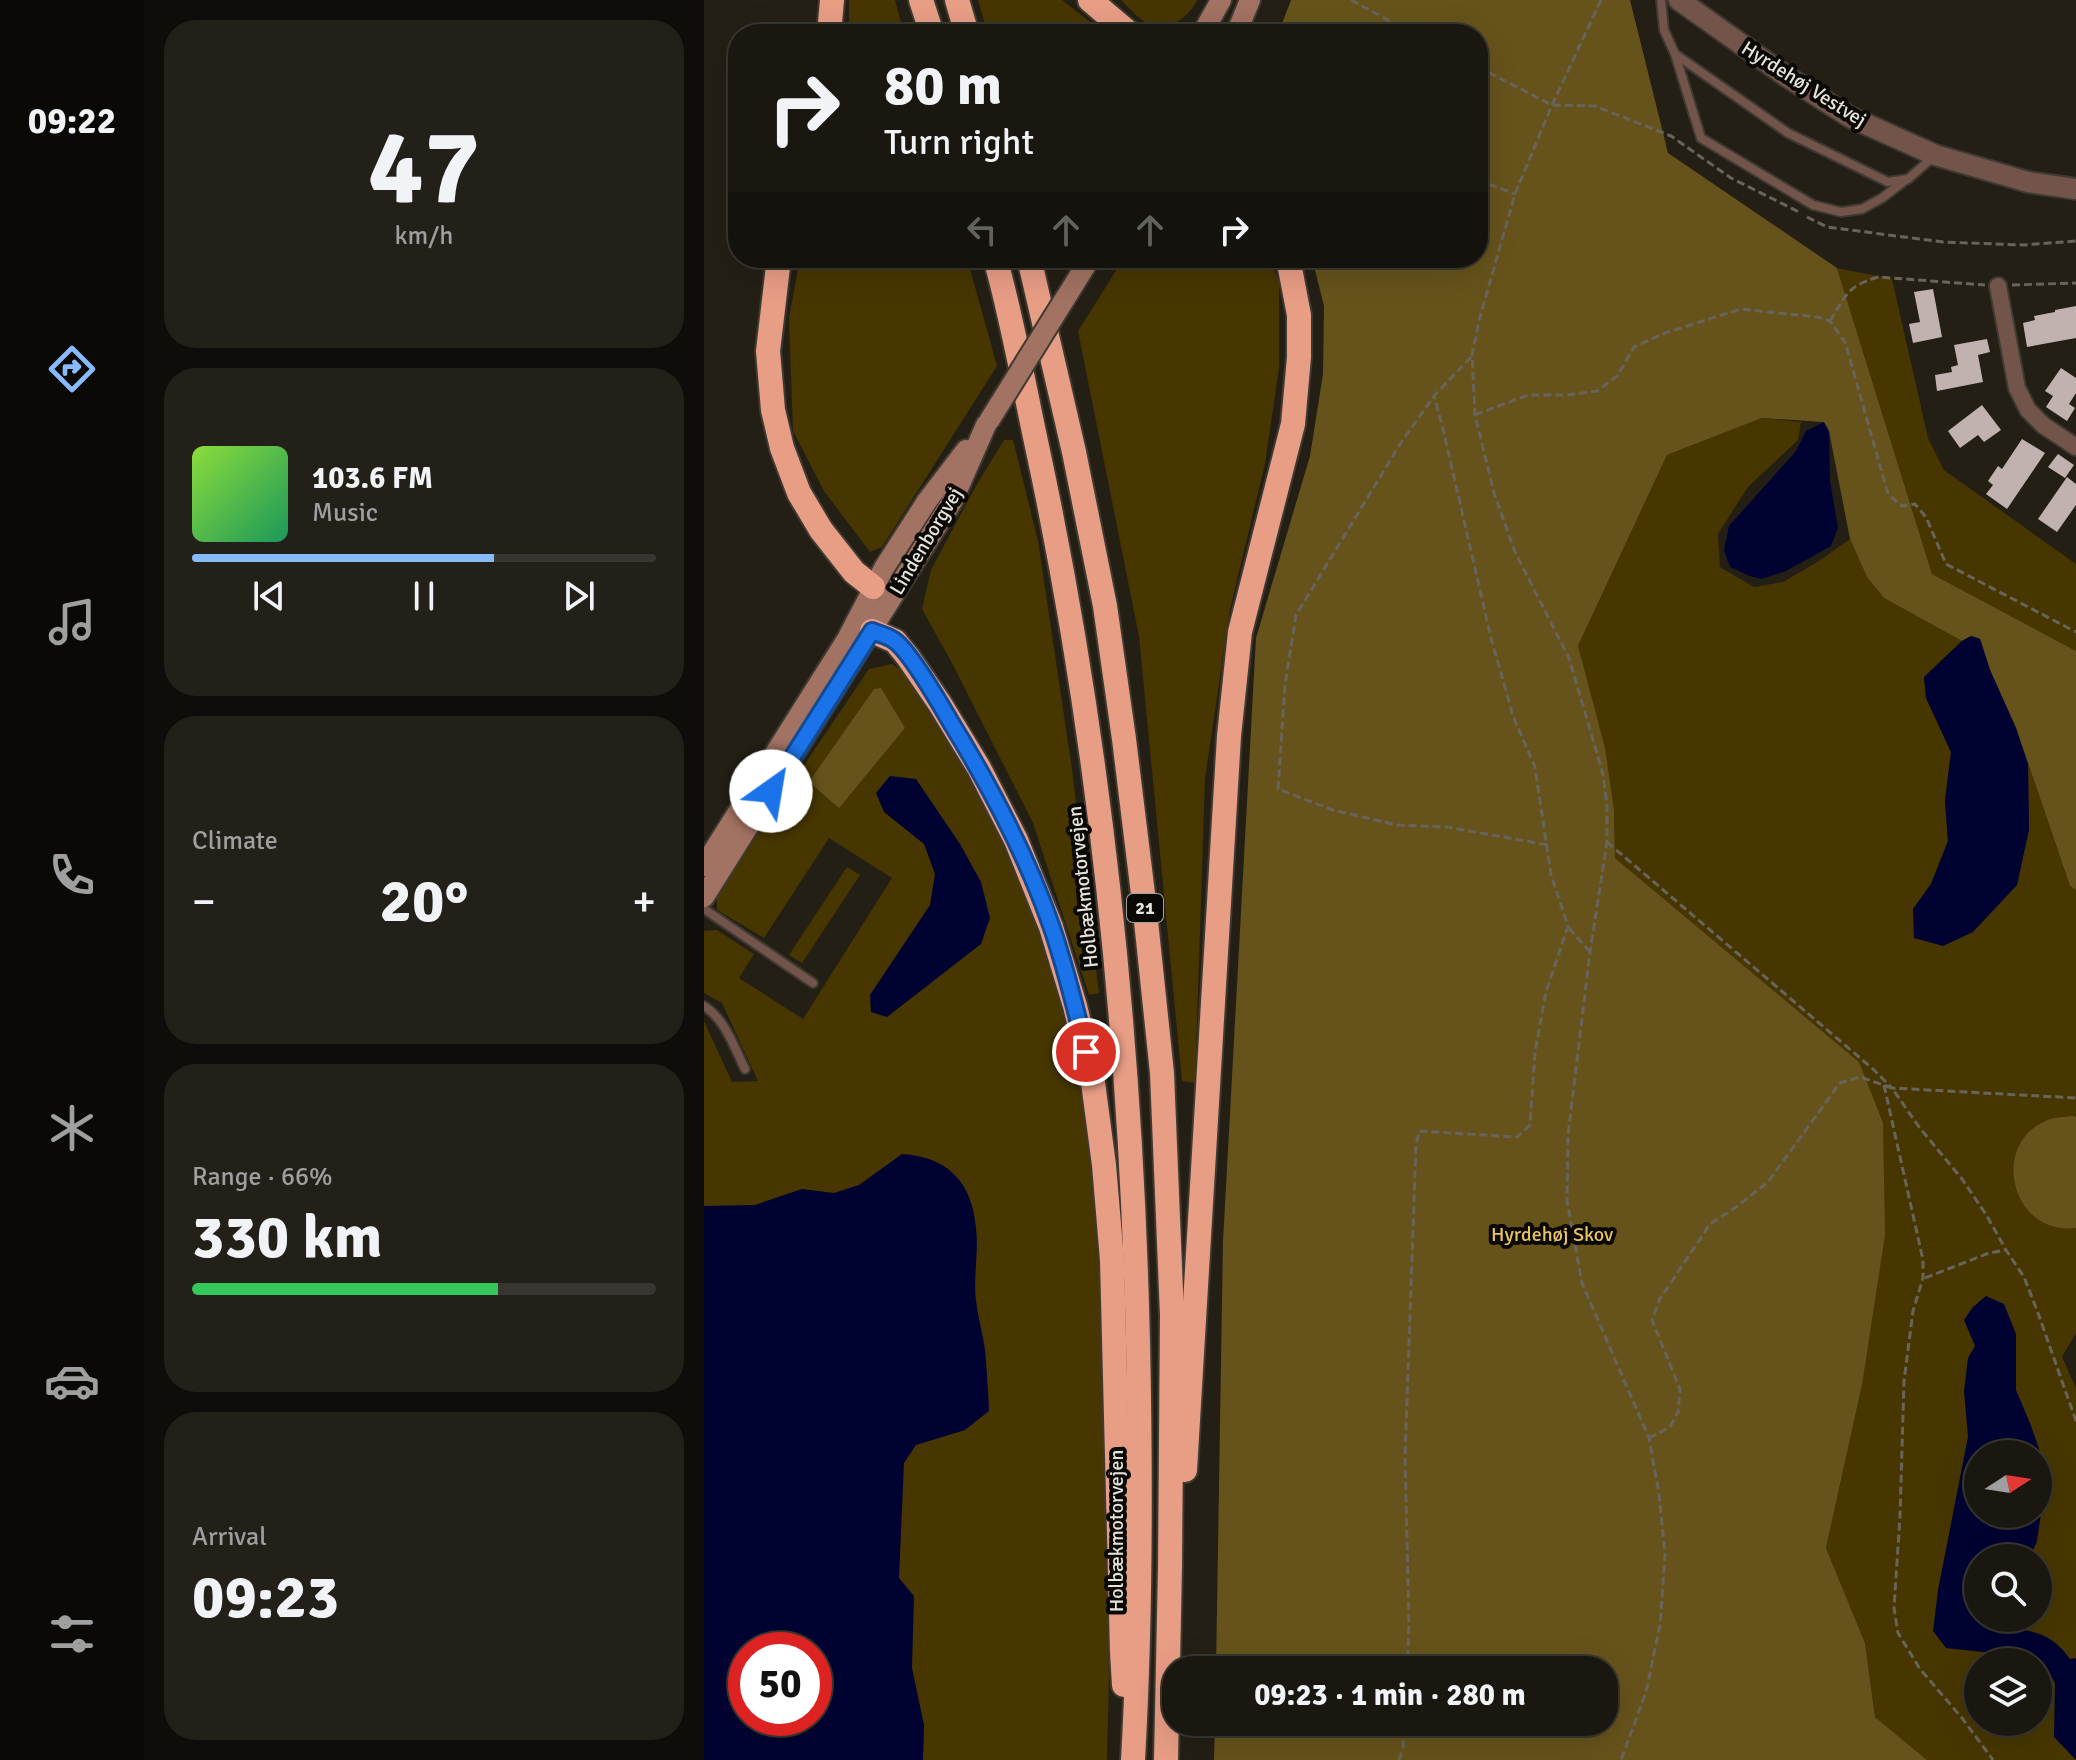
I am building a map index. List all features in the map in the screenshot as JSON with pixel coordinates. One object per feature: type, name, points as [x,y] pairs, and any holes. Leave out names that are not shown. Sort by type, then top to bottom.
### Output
[{"type":"highway","points":[[830,24],[832,0]]},
{"type":"highway","points":[[921,0],[929,24]]},
{"type":"highway","points":[[957,0],[964,24]]},
{"type":"highway","points":[[1090,0],[1118,24]]},
{"type":"highway","points":[[778,268],[768,351],[773,410],[782,448],[799,493],[821,530],[884,608],[908,657],[979,768],[1016,840],[1051,927],[1092,1075],[1112,1260],[1122,1652],[1132,1760]]},
{"type":"highway","name":"Holbækmotorvejen","points":[[997,268],[1054,528],[1088,720],[1116,961],[1128,1096],[1141,1455],[1138,1665],[1132,1760]]},
{"type":"highway","name":"21","points":[[1032,268],[1105,606],[1144,902],[1162,1073],[1172,1315],[1166,1760]]},
{"type":"highway","points":[[1170,1567],[1186,1462],[1229,736],[1240,632],[1293,424],[1296,397],[1299,315],[1290,268]]},
{"type":"main road","points":[[1208,24],[1221,0]]},
{"type":"main road","points":[[1240,24],[1250,0]]},
{"type":"main road","name":"Lindenborgvej","points":[[704,866],[847,639],[884,608],[927,501],[987,423],[1084,268]]},
{"type":"main road","name":"Lindenborgvej","points":[[704,897],[953,500],[987,423]]},
{"type":"street","name":"Hyrdehøj Vestvej","points":[[1679,0],[1850,117],[1935,155],[2028,182],[2076,189]]},
{"type":"street","points":[[1998,286],[2017,388],[2028,410],[2043,425],[2076,447]]},
{"type":"lane","points":[[1661,0],[1664,30],[1675,54],[1701,138],[1813,205],[1841,212],[1862,209],[1908,179],[1935,155]]},
{"type":"lane","points":[[1675,54],[1788,133],[1888,182],[1908,179]]},
{"type":"lane","points":[[704,909],[813,983]]},
{"type":"lane","points":[[704,1006],[724,1026],[745,1069]]},
{"type":"path","points":[[1351,0],[1395,24]]},
{"type":"path","points":[[1601,0],[1515,194],[1472,355],[1475,415],[1494,493],[1515,552],[1569,658],[1603,774],[1607,806],[1607,842],[1568,1135],[1567,1201],[1582,1283],[1649,1438],[1665,1554],[1660,1625],[1646,1692],[1621,1760]]},
{"type":"path","points":[[1488,72],[1552,105]]},
{"type":"path","points":[[1488,184],[1515,194]]},
{"type":"path","points":[[1830,321],[1850,288],[1878,277],[1998,286],[2076,283]]},
{"type":"path","points":[[1475,415],[1528,395],[1597,391],[1617,376],[1634,347],[1665,333],[1741,309],[1830,321],[1845,342],[1888,494],[1902,506],[1915,504],[1926,517],[1946,564],[2076,632]]},
{"type":"path","points":[[1472,355],[1434,396],[1402,441],[1296,615],[1285,685],[1278,789],[1333,810],[1397,825],[1447,827],[1548,845]]},
{"type":"path","points":[[1434,396],[1491,638],[1513,716],[1535,767],[1551,875],[1568,926],[1590,952]]},
{"type":"path","points":[[1607,842],[1892,1088],[1962,1179],[2024,1277],[2076,1421]]},
{"type":"path","points":[[1408,1656],[1405,1457],[1419,1131],[1517,1137],[1530,1125],[1535,1052],[1546,992],[1568,926]]},
{"type":"path","points":[[1649,1438],[1670,1427],[1678,1412],[1680,1389],[1652,1320],[1660,1299],[1710,1224],[1768,1182],[1840,1083],[1860,1077],[1892,1088],[2076,1098]]},
{"type":"path","points":[[1884,1085],[1923,1260],[1923,1278],[1913,1311],[1904,1381],[1894,1608],[1898,1633],[1920,1669],[1993,1760]]},
{"type":"path","points":[[1923,1278],[1989,1253],[2006,1250]]},
{"type":"path","points":[[1399,1760],[1403,1736]]},
{"type":"shaded area","points":[[849,0],[895,0],[901,24],[849,24]]},
{"type":"shaded area","points":[[978,0],[1062,0],[1093,24],[985,24]]},
{"type":"shaded area","points":[[1121,0],[1197,0],[1189,12],[1172,24],[1149,24]]},
{"type":"shaded area","points":[[798,268],[970,268],[997,366],[882,547],[870,552],[824,491],[793,431],[789,318]]},
{"type":"shaded area","points":[[1118,268],[1273,268],[1279,281],[1279,368],[1265,464],[1230,609],[1205,779],[1195,1083],[1182,1081],[1139,636],[1078,331]]},
{"type":"shaded area","points":[[1837,268],[1892,279],[1928,438],[1944,470],[2076,564],[2076,651],[1932,574]]},
{"type":"shaded area","points":[[1762,418],[1801,422],[1798,440],[1748,487],[1718,534],[1720,567],[1754,587],[1783,582],[1850,539],[1867,577],[1884,598],[1962,641],[1924,677],[1926,698],[1951,752],[1945,801],[1948,841],[1931,884],[1913,909],[2029,830],[2028,764],[2070,886],[2076,890],[2076,1333],[2062,1357],[2076,1388],[2076,1760],[1927,1760],[1875,1717],[1865,1643],[1826,1548],[1862,1385],[1859,1062],[1615,858],[1614,810],[1578,646],[1667,455]]},
{"type":"shaded area","points":[[1824,422],[1829,431],[1830,481],[1838,528],[1831,546],[1786,571],[1761,579],[1730,567],[1724,550],[1729,526],[1796,451],[1806,431]]},
{"type":"shaded area","points":[[1004,440],[1013,440],[1038,541],[1072,769],[1099,993],[1089,995],[1033,823],[922,609],[931,570]]},
{"type":"shaded area","points":[[1971,636],[1980,639],[2028,764],[2029,830],[2017,885],[1973,932],[1943,946],[1914,938],[1913,909],[1931,884],[1948,841],[1945,801],[1951,752],[1926,698],[1924,677]]},
{"type":"shaded area","points":[[892,664],[911,677],[947,732],[1008,849],[1040,931],[1088,1118],[1100,1271],[1109,1677],[1107,1760],[704,1760],[704,1021],[732,1082],[758,1081],[722,1003],[704,993],[704,931],[717,930],[754,954],[739,978],[803,1019],[892,878],[829,838],[764,938],[717,910],[717,894],[869,669]]},
{"type":"shaded area","points":[[890,776],[916,779],[960,844],[981,882],[990,918],[981,944],[887,1017],[871,1012],[870,995],[930,905],[935,874],[924,844],[884,812],[876,793]]},
{"type":"shaded area","points":[[847,867],[860,875],[802,963],[789,955]]},
{"type":"shaded area","points":[[902,1154],[918,1156],[932,1160],[955,1175],[963,1185],[974,1212],[977,1246],[975,1292],[985,1350],[989,1411],[965,1430],[916,1445],[904,1463],[899,1578],[914,1596],[912,1668],[924,1725],[923,1760],[704,1760],[704,1206],[755,1205],[802,1189],[834,1193],[859,1185]]},
{"type":"shaded area","points":[[1986,1296],[2004,1304],[2016,1334],[2016,1390],[2036,1440],[1967,1440],[1964,1391],[1968,1358],[1975,1346],[1964,1320]]},
{"type":"shaded area","points":[[1964,1457],[1964,1528],[2039,1528],[2036,1544],[1964,1544],[1964,1632],[2040,1634],[2055,1643],[2070,1659],[2076,1658],[2076,1760],[2054,1737],[2052,1648],[1946,1648],[1933,1631]]},
{"type":"green space","name":"Hyrdehøj Skov","points":[[1291,0],[1630,0],[1668,153],[1837,268],[1932,574],[2076,651],[2076,890],[2070,886],[2016,728],[1980,639],[1971,636],[1962,641],[1884,598],[1867,577],[1850,539],[1829,431],[1823,422],[1762,418],[1667,455],[1578,646],[1605,748],[1614,810],[1615,858],[1859,1062],[1883,1123],[1885,1235],[1862,1385],[1826,1548],[1865,1643],[1875,1717],[1927,1760],[1214,1760],[1215,1736],[1618,1736],[1618,1656],[1216,1656],[1223,1241],[1256,638],[1310,456],[1323,374],[1324,306],[1314,268],[1488,268],[1488,24],[1282,24]]},
{"type":"green space","points":[[881,688],[905,728],[839,808],[809,782],[874,689]]},
{"type":"green space","points":[[2076,1117],[2076,1228],[2053,1226],[2035,1217],[2022,1201],[2015,1183],[2014,1163],[2020,1144],[2033,1128],[2054,1118]]},
{"type":"building","points":[[1933,289],[1942,337],[1913,343],[1909,324],[1920,322],[1914,292]]},
{"type":"building","points":[[2076,306],[2076,338],[2027,347],[2023,323],[2035,320],[2034,316]]},
{"type":"building","points":[[1987,339],[1990,352],[1978,355],[1983,382],[1937,391],[1935,375],[1952,372],[1951,367],[1958,365],[1954,345]]},
{"type":"building","points":[[2061,368],[2076,378],[2076,393],[2069,404],[2075,408],[2067,421],[2046,407],[2053,396],[2045,391]]},
{"type":"building","points":[[1982,405],[2001,430],[1984,442],[1978,435],[1960,448],[1948,431]]},
{"type":"building","points":[[2022,439],[2045,453],[2007,509],[1986,494],[1993,485],[1988,481],[1998,466],[2002,469]]},
{"type":"building","points":[[2058,454],[2074,465],[2065,478],[2048,467]]},
{"type":"building","points":[[2067,477],[2076,484],[2076,505],[2057,532],[2038,519]]},
{"type":"route","points":[[771,791],[872,631],[895,641],[940,704],[979,768],[1016,840],[1051,927],[1086,1052]]}]
